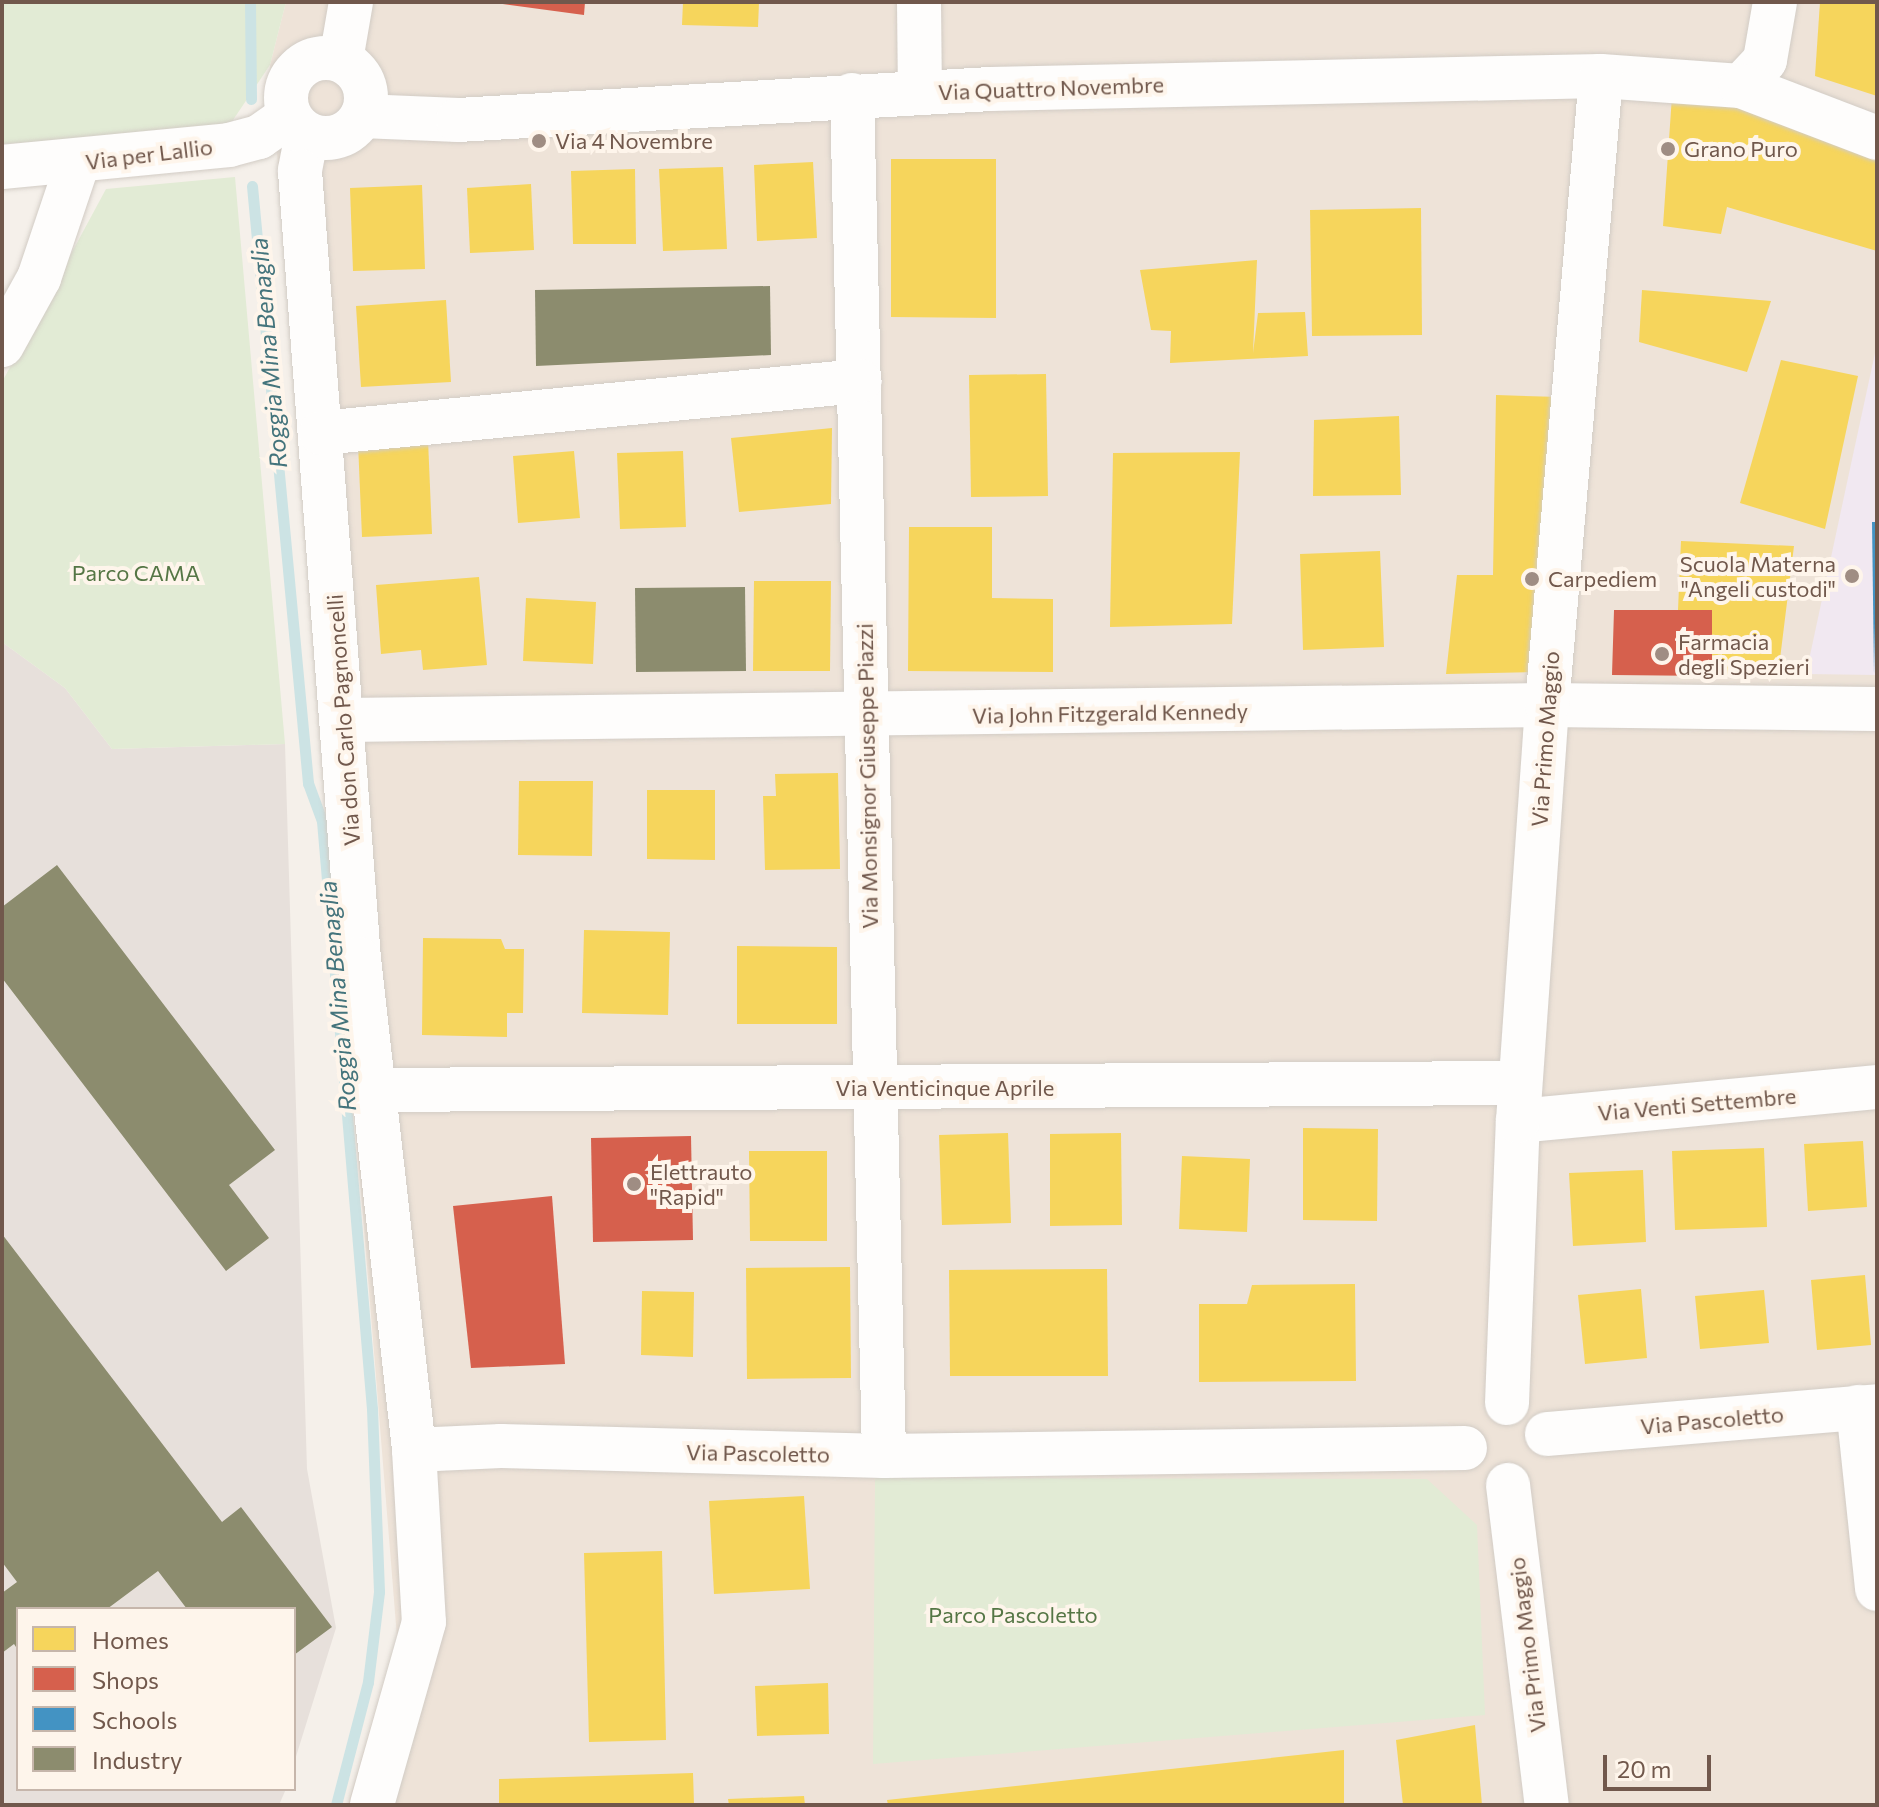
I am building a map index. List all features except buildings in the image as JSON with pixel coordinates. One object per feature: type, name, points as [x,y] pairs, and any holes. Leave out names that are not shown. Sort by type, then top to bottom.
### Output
[{"type":"street","points":[[341,60],[351,2]]},
{"type":"street","points":[[919,2],[920,92]]},
{"type":"street","points":[[1741,86],[1765,60],[1775,2]]},
{"type":"street","points":[[325,57],[341,60],[364,84],[362,116],[338,136],[298,125],[288,84],[296,70],[325,57]]},
{"type":"street","name":"Via Quattro Novembre","points":[[362,116],[458,120],[920,92],[1601,76],[1741,86],[1877,138]]},
{"type":"street","name":"Via Primo Maggio","points":[[1507,1403],[1519,1102],[1547,705],[1601,76]]},
{"type":"street","name":"Via Monsignor Giuseppe Piazzi","points":[[852,95],[864,717],[884,1456]]},
{"type":"street","name":"Via per Lallio","points":[[2,167],[229,145],[298,125]]},
{"type":"street","name":"Via don Carlo Pagnoncelli","points":[[298,125],[370,1090],[414,1450]]},
{"type":"street","points":[[2,345],[39,278],[78,162]]},
{"type":"street","points":[[321,433],[859,381]]},
{"type":"street","name":"Via John Fitzgerald Kennedy","points":[[344,720],[864,717],[1547,705],[1877,709]]},
{"type":"street","name":"Via Venti Settembre","points":[[1519,1102],[1877,1087]]},
{"type":"street","name":"Via Venticinque Aprile","points":[[370,1090],[876,1089],[1519,1102]]},
{"type":"street","points":[[1507,1403],[1530,1410],[1547,1434],[1547,1452],[1533,1476],[1508,1485],[1484,1479],[1473,1468],[1465,1448],[1469,1428],[1480,1413],[1507,1403]]},
{"type":"street","points":[[1868,1406],[1877,1589]]},
{"type":"street","name":"Via Pascoletto","points":[[1547,1434],[1868,1406]]},
{"type":"street","name":"Via Pascoletto","points":[[414,1450],[501,1446],[884,1456],[1465,1448]]},
{"type":"street","points":[[372,1805],[424,1622],[414,1450]]},
{"type":"street","name":"Via Primo Maggio","points":[[1508,1485],[1547,1805]]},
{"type":"shaded area","points":[[286,2],[1877,2],[1877,1805],[348,1805],[397,1637],[270,65]]},
{"type":"shaded area","name":"Scuola Materna \"Angeli custodi\"","points":[[1877,344],[1877,675],[1806,674],[1848,478]]},
{"type":"shaded area","points":[[2,642],[65,688],[112,749],[285,744],[307,1469],[336,1628],[296,1757],[296,1607],[16,1607],[16,1791],[285,1791],[279,1805],[2,1805]]},
{"type":"green space","points":[[2,2],[286,2],[270,65],[227,129],[2,144]]},
{"type":"green space","name":"Parco CAMA","points":[[235,177],[285,744],[112,749],[65,688],[2,642],[2,382],[106,189]]},
{"type":"green space","name":"Parco Pascoletto","points":[[875,1478],[1427,1479],[1477,1525],[1485,1715],[873,1764]]},
{"type":"waterway","name":"Roggia Mina Benaglia","points":[[250,2],[251,99]]},
{"type":"waterway","name":"Roggia Mina Benaglia","points":[[252,186],[308,783],[322,821],[372,1409],[379,1592],[368,1682],[336,1805]]},
{"type":"place","name":"Via 4 Novembre","points":[[539,141]]},
{"type":"place","name":"Grano Puro","points":[[1668,149]]},
{"type":"place","name":"Scuola Materna \"Angeli custodi\"","points":[[1852,576]]},
{"type":"place","name":"Carpediem","points":[[1532,579]]},
{"type":"place","name":"Farmacia degli Spezieri","points":[[1662,654]]},
{"type":"place","name":"Elettrauto \"Rapid\"","points":[[634,1184]]}]
